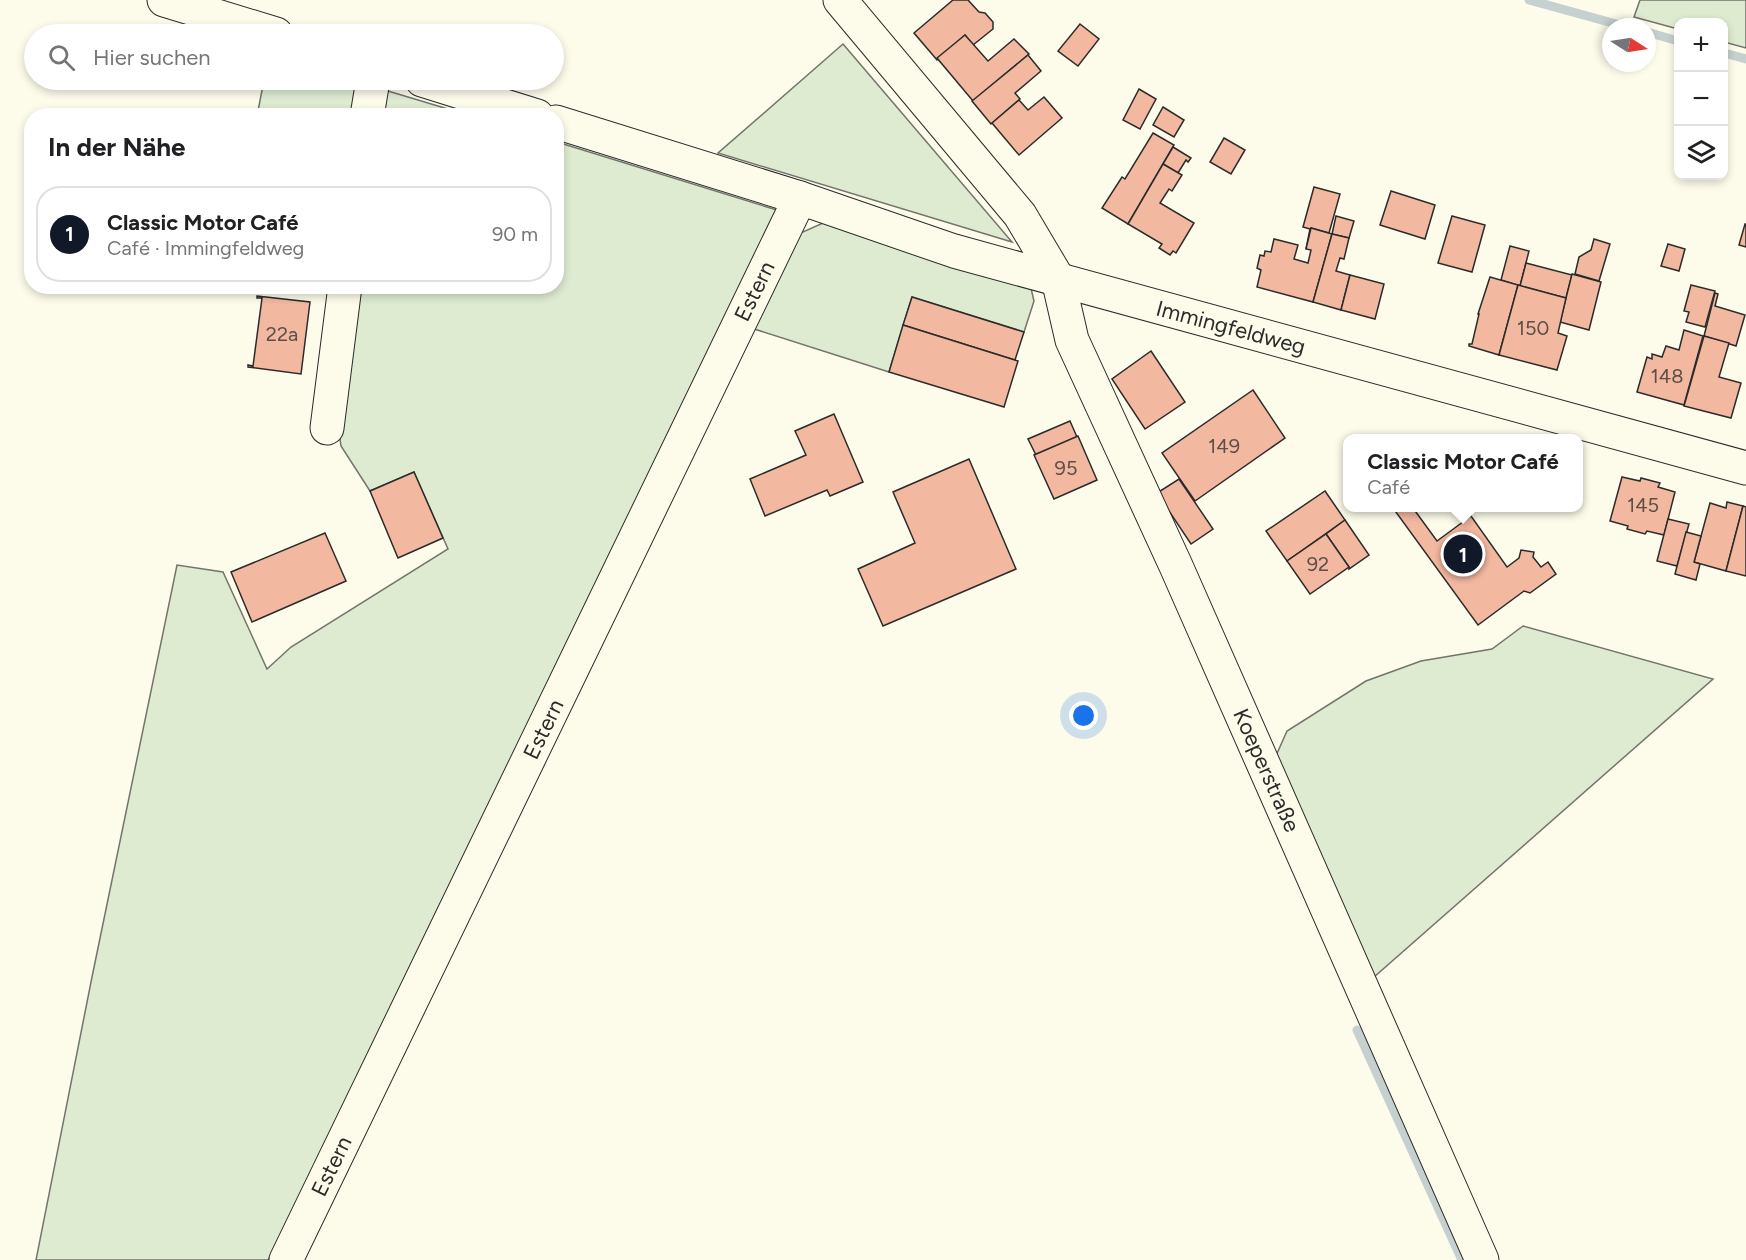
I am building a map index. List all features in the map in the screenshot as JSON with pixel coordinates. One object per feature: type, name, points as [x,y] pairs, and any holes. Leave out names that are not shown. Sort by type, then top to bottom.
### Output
[{"type":"street","points":[[164,0],[243,24]]},
{"type":"street","points":[[840,0],[1020,215],[1058,279]]},
{"type":"street","points":[[368,108],[371,90]]},
{"type":"street","points":[[454,90],[511,108]]},
{"type":"street","name":"Immingfeldweg","points":[[564,124],[800,198],[954,251],[1746,468]]},
{"type":"street","name":"Estern","points":[[286,1260],[800,198]]},
{"type":"street","name":"Koeperstraße","points":[[1058,279],[1072,340],[1181,577],[1482,1260]]},
{"type":"street","points":[[327,428],[344,294]]},
{"type":"green space","points":[[1640,0],[1746,0],[1746,48],[1728,43],[1728,18],[1674,18],[1674,28],[1656,23],[1656,18],[1634,17]]},
{"type":"green space","points":[[843,44],[1012,242],[718,153]]},
{"type":"green space","points":[[262,90],[361,90],[359,108],[259,108]]},
{"type":"green space","points":[[378,90],[385,90],[445,108],[376,108]]},
{"type":"green space","points":[[564,144],[780,211],[268,1260],[36,1260],[177,565],[223,572],[267,669],[291,647],[448,549],[414,472],[370,491],[341,446],[337,418],[352,294],[564,294]]},
{"type":"green space","points":[[823,223],[1030,284],[1034,301],[1024,332],[912,297],[889,372],[751,328],[796,235]]},
{"type":"green space","points":[[1523,626],[1713,679],[1374,977],[1275,758],[1287,731],[1366,681],[1421,661],[1492,649]]},
{"type":"building","points":[[953,0],[968,0],[993,22],[993,29],[973,45],[965,35],[937,60],[914,33]]},
{"type":"building","points":[[1080,24],[1099,39],[1078,66],[1058,51]]},
{"type":"building","points":[[965,35],[988,61],[1014,39],[1029,54],[973,101],[937,58]]},
{"type":"building","points":[[1028,55],[1041,71],[1015,93],[1020,99],[991,124],[972,101]]},
{"type":"building","points":[[1139,89],[1156,99],[1140,129],[1123,120]]},
{"type":"building","points":[[1044,97],[1062,118],[1019,155],[992,123],[1019,100],[1028,110]]},
{"type":"building","points":[[1163,107],[1184,120],[1174,137],[1153,125]]},
{"type":"building","points":[[1153,133],[1174,145],[1128,224],[1102,208],[1122,177],[1125,179]]},
{"type":"building","points":[[1224,138],[1245,150],[1231,174],[1210,162]]},
{"type":"building","points":[[1173,147],[1191,158],[1188,162],[1186,160],[1178,173],[1163,164]]},
{"type":"building","points":[[1163,164],[1182,175],[1172,191],[1169,189],[1160,203],[1194,223],[1176,253],[1173,251],[1170,255],[1159,248],[1162,244],[1128,224]]},
{"type":"building","points":[[1314,187],[1340,194],[1329,233],[1311,228],[1306,249],[1310,229],[1303,227]]},
{"type":"building","points":[[1391,191],[1435,205],[1425,239],[1380,225]]},
{"type":"building","points":[[1336,216],[1354,221],[1349,238],[1332,234]]},
{"type":"building","points":[[1452,216],[1485,225],[1472,272],[1438,263]]},
{"type":"building","points":[[1746,224],[1746,247],[1739,245]]},
{"type":"building","points":[[1311,228],[1332,234],[1313,302],[1257,287],[1261,270],[1257,268],[1260,255],[1264,256],[1265,251],[1271,252],[1274,239],[1298,245],[1294,259],[1308,263],[1311,250],[1306,249]]},
{"type":"building","points":[[1332,234],[1349,238],[1344,259],[1340,258],[1336,271],[1350,275],[1341,310],[1313,302]]},
{"type":"building","points":[[1594,239],[1610,244],[1599,281],[1575,274],[1579,257],[1591,250]]},
{"type":"building","points":[[1668,244],[1685,249],[1679,271],[1661,266]]},
{"type":"building","points":[[1510,246],[1529,251],[1520,286],[1501,280]]},
{"type":"building","points":[[1526,263],[1572,275],[1566,298],[1520,286]]},
{"type":"building","points":[[1572,274],[1601,282],[1589,330],[1560,322]]},
{"type":"building","points":[[1350,275],[1384,284],[1375,319],[1341,310]]},
{"type":"building","points":[[1490,277],[1518,285],[1499,355],[1469,346],[1472,344],[1478,314]]},
{"type":"building","points":[[1518,285],[1566,298],[1558,333],[1567,336],[1557,370],[1499,355]]},
{"type":"building","points":[[1691,285],[1715,291],[1705,327],[1686,322],[1689,312],[1684,311]]},
{"type":"building","points":[[1715,293],[1718,294],[1715,306],[1745,315],[1736,346],[1704,336]]},
{"type":"building","points":[[257,296],[310,302],[301,374],[248,367],[248,365],[253,366],[262,298],[257,298]]},
{"type":"building","points":[[912,297],[1024,332],[1015,360],[903,325]]},
{"type":"building","points":[[903,325],[1018,361],[1004,407],[889,372]]},
{"type":"building","points":[[1684,330],[1703,336],[1684,405],[1637,392],[1647,357],[1652,359],[1652,354],[1662,357],[1666,346],[1679,350]]},
{"type":"building","points":[[1704,336],[1729,343],[1719,377],[1741,383],[1731,418],[1684,406]]},
{"type":"building","points":[[1151,351],[1185,402],[1145,429],[1112,379]]},
{"type":"building","points":[[1253,390],[1285,438],[1195,501],[1162,453]]},
{"type":"building","points":[[834,414],[863,482],[830,496],[827,490],[765,516],[750,479],[806,455],[795,431]]},
{"type":"building","points":[[1070,421],[1077,437],[1036,455],[1028,439]]},
{"type":"building","points":[[1078,436],[1097,480],[1054,499],[1034,455]]},
{"type":"building","points":[[969,459],[1016,569],[883,626],[858,569],[915,543],[893,492]]},
{"type":"building","points":[[414,472],[443,538],[398,558],[370,491]]},
{"type":"building","points":[[1622,477],[1640,481],[1641,478],[1660,483],[1658,487],[1675,492],[1664,535],[1647,531],[1645,534],[1610,521]]},
{"type":"building","points":[[1179,479],[1213,529],[1191,544],[1157,493]]},
{"type":"building","points":[[1325,491],[1345,520],[1287,561],[1266,531]]},
{"type":"building","points":[[1727,502],[1743,506],[1726,571],[1694,562],[1710,503],[1726,508]]},
{"type":"building","points":[[1743,506],[1746,507],[1746,576],[1726,571]]},
{"type":"building","points":[[1396,512],[1416,512],[1437,541],[1471,516],[1507,567],[1519,558],[1521,550],[1534,552],[1533,557],[1541,567],[1548,562],[1556,574],[1530,593],[1524,591],[1478,625]]},
{"type":"building","points":[[1668,519],[1689,524],[1677,566],[1657,561]]},
{"type":"building","points":[[1345,520],[1369,555],[1349,569],[1326,534]]},
{"type":"building","points":[[1686,532],[1701,536],[1694,562],[1700,564],[1696,580],[1675,574]]},
{"type":"building","points":[[325,533],[346,581],[252,622],[231,572]]},
{"type":"building","points":[[1326,534],[1349,567],[1310,594],[1287,561]]},
{"type":"waterway","points":[[1529,0],[1602,20]]},
{"type":"waterway","points":[[1656,35],[1674,40]]},
{"type":"waterway","points":[[1728,54],[1746,59]]},
{"type":"waterway","points":[[1357,1030],[1462,1260]]},
{"type":"place","name":"Classic Motor Café","points":[[1463,554]]}]
